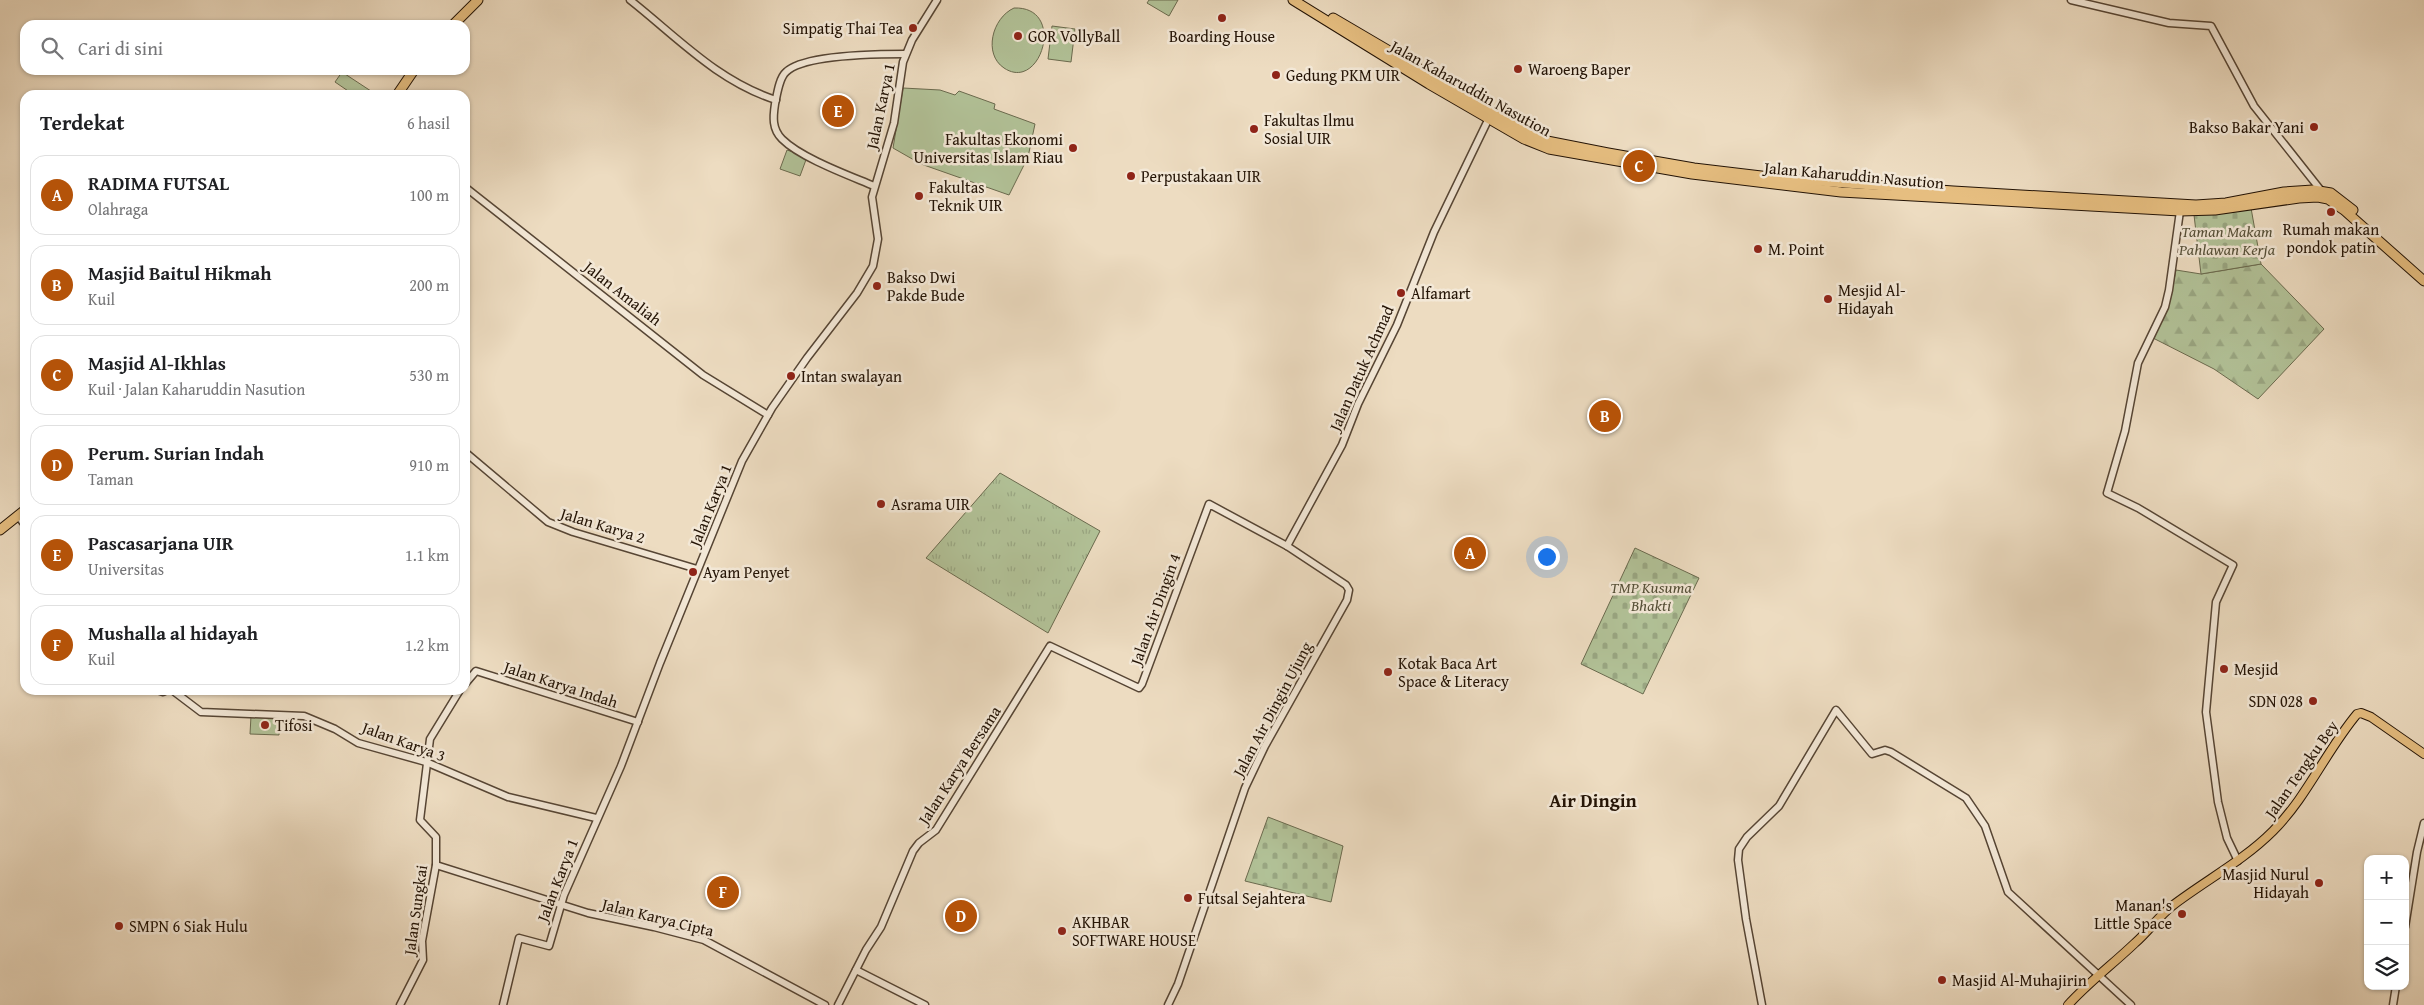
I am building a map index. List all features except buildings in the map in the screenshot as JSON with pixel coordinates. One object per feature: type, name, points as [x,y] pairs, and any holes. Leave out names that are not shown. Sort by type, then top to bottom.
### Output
[{"type":"highway","points":[[458,20],[478,0]]},
{"type":"highway","name":"Jalan Kaharuddin Nasution","points":[[1293,0],[1431,81],[1547,142],[1735,176],[1857,193],[2117,204],[2196,205],[2226,203],[2301,190],[2323,194],[2344,210],[2424,281]]},
{"type":"highway","name":"Jalan Kaharuddin Nasution","points":[[1303,0],[1524,139],[1549,149],[1692,174],[1735,176]]},
{"type":"highway","points":[[400,90],[411,75]]},
{"type":"highway","points":[[2323,194],[2336,196],[2424,273]]},
{"type":"highway","name":"Jalan Kaharuddin Nasution","points":[[2117,204],[2180,211],[2214,210],[2323,194]]},
{"type":"highway","points":[[0,530],[20,515]]},
{"type":"main road","name":"Jalan Tengku Bey","points":[[2068,1005],[2098,974],[2134,945],[2171,907],[2238,861],[2269,835],[2294,807],[2333,745],[2357,714],[2362,713],[2371,717],[2424,754]]},
{"type":"street","points":[[630,0],[702,60],[757,93],[776,100]]},
{"type":"street","name":"Jalan Karya 1","points":[[503,1005],[519,938],[549,946],[560,905],[596,818],[621,766],[742,461],[768,415],[868,277],[878,239],[871,204],[874,186],[894,123],[899,80],[905,54],[937,0]]},
{"type":"street","points":[[2071,0],[2169,23],[2211,26],[2254,106],[2323,194]]},
{"type":"street","points":[[874,186],[787,144],[776,132],[773,115],[776,100],[783,76],[796,65],[853,55],[905,54]]},
{"type":"street","name":"Jalan Datuk Achmad","points":[[1287,546],[1342,445],[1358,404],[1397,325],[1438,224],[1489,118]]},
{"type":"street","name":"Jalan Amaliah","points":[[470,191],[703,375],[768,415]]},
{"type":"street","points":[[2180,211],[2165,307],[2138,364],[2125,430],[2108,493],[2138,508],[2233,565],[2216,602],[2206,712],[2218,802],[2227,838],[2238,861]]},
{"type":"street","name":"Jalan Karya 2","points":[[470,456],[548,522],[573,532],[698,569]]},
{"type":"street","name":"Jalan Air Dingin 4","points":[[1050,646],[1139,688],[1151,662],[1209,504],[1287,546]]},
{"type":"street","name":"Jalan Air Dingin Ujung","points":[[1168,1005],[1178,984],[1245,788],[1265,746],[1347,600],[1349,590],[1346,585],[1287,546]]},
{"type":"street","name":"Jalan Karya Bersama","points":[[838,1005],[881,927],[913,851],[919,843],[936,830],[1050,646]]},
{"type":"street","name":"Jalan Karya Indah","points":[[470,678],[476,671],[638,722]]},
{"type":"street","name":"Jalan Karya 3","points":[[178,695],[201,712],[310,717],[351,737],[358,743],[426,762],[508,797],[596,818]]},
{"type":"street","points":[[426,762],[430,739],[457,695]]},
{"type":"street","points":[[1762,1005],[1746,919],[1738,860],[1739,849],[1747,837],[1779,806],[1836,710],[1872,754],[1886,750],[1891,752],[1966,798],[1985,826],[2008,892],[2131,1005]]},
{"type":"street","name":"Jalan Sungkai","points":[[400,1005],[423,960],[422,941],[436,865],[436,837],[420,820],[426,762]]},
{"type":"street","points":[[2409,902],[2424,823]]},
{"type":"street","name":"Jalan Karya Cipta","points":[[436,865],[560,905],[704,940],[825,1005]]},
{"type":"street","points":[[856,970],[925,1005]]},
{"type":"street","points":[[2393,1005],[2395,990]]},
{"type":"green space","points":[[1149,0],[1178,0],[1169,16],[1147,3]]},
{"type":"green space","name":"GOR VollyBall","points":[[1014,8],[1030,11],[1040,20],[1044,33],[1043,47],[1037,59],[1029,69],[1017,73],[1004,68],[997,62],[992,46],[993,37],[1000,20]]},
{"type":"green space","points":[[1052,26],[1075,29],[1071,62],[1048,59]]},
{"type":"green space","points":[[340,75],[347,75],[369,90],[347,90],[335,82]]},
{"type":"green space","points":[[903,88],[940,90],[955,95],[959,91],[995,104],[994,109],[1035,124],[1028,157],[1009,195],[921,164],[893,148]]},
{"type":"green space","points":[[787,150],[807,157],[800,176],[780,169]]},
{"type":"green space","name":"Taman Makam Pahlawan Kerja","points":[[2251,208],[2261,264],[2201,274],[2194,215]]},
{"type":"green space","points":[[2261,264],[2324,329],[2258,399],[2214,369],[2153,338],[2172,290],[2176,270],[2201,274]]},
{"type":"green space","points":[[1000,473],[1100,531],[1048,633],[926,558]]},
{"type":"green space","name":"TMP Kusuma Bhakti","points":[[1635,548],[1699,578],[1643,694],[1581,664]]},
{"type":"green space","name":"Tifosi","points":[[251,716],[280,716],[279,735],[250,734]]},
{"type":"green space","points":[[1268,817],[1343,846],[1331,902],[1245,881]]},
{"type":"place","name":"Boarding House","points":[[1222,18]]},
{"type":"place","name":"Simpatig Thai Tea","points":[[913,28]]},
{"type":"place","name":"GOR VollyBall","points":[[1018,36]]},
{"type":"place","name":"Waroeng Baper","points":[[1518,69]]},
{"type":"place","name":"Gedung PKM UIR","points":[[1276,75]]},
{"type":"place","name":"Pascasarjana UIR","points":[[838,111]]},
{"type":"place","name":"Bakso Bakar Yani","points":[[2314,127]]},
{"type":"place","name":"Fakultas Ilmu Sosial UIR","points":[[1254,129]]},
{"type":"place","name":"Fakultas Ekonomi Universitas Islam Riau","points":[[1073,148]]},
{"type":"place","name":"Masjid Al-Ikhlas","points":[[1639,166]]},
{"type":"place","name":"Perpustakaan UIR","points":[[1131,176]]},
{"type":"place","name":"Fakultas Teknik UIR","points":[[919,196]]},
{"type":"place","name":"Rumah makan pondok patin","points":[[2331,212]]},
{"type":"place","name":"M. Point","points":[[1758,249]]},
{"type":"place","name":"Bakso Dwi Pakde Bude","points":[[877,286]]},
{"type":"place","name":"Alfamart","points":[[1401,293]]},
{"type":"place","name":"Mesjid Al- Hidayah","points":[[1828,299]]},
{"type":"place","name":"Intan swalayan","points":[[791,376]]},
{"type":"place","name":"Masjid Baitul Hikmah","points":[[1605,416]]},
{"type":"place","name":"Asrama UIR","points":[[881,504]]},
{"type":"place","name":"RADIMA FUTSAL","points":[[1470,553]]},
{"type":"place","name":"Ayam Penyet","points":[[693,572]]},
{"type":"place","name":"Mesjid","points":[[2224,669]]},
{"type":"place","name":"Kotak Baca Art Space & Literacy","points":[[1388,672]]},
{"type":"place","name":"SDN 028","points":[[2313,701]]},
{"type":"place","name":"Tifosi","points":[[265,725]]},
{"type":"place","name":"Masjid Nurul Hidayah","points":[[2319,883]]},
{"type":"place","name":"Mushalla al hidayah","points":[[723,892]]},
{"type":"place","name":"Futsal Sejahtera","points":[[1188,898]]},
{"type":"place","name":"Manan's Little Space","points":[[2182,914]]},
{"type":"place","name":"Perum. Surian Indah","points":[[961,916]]},
{"type":"place","name":"SMPN 6 Siak Hulu","points":[[119,926]]},
{"type":"place","name":"AKHBAR SOFTWARE HOUSE","points":[[1062,931]]},
{"type":"place","name":"Masjid Al-Muhajirin","points":[[1942,980]]},
{"type":"district","name":"Air Dingin","points":[[1593,800]]}]
